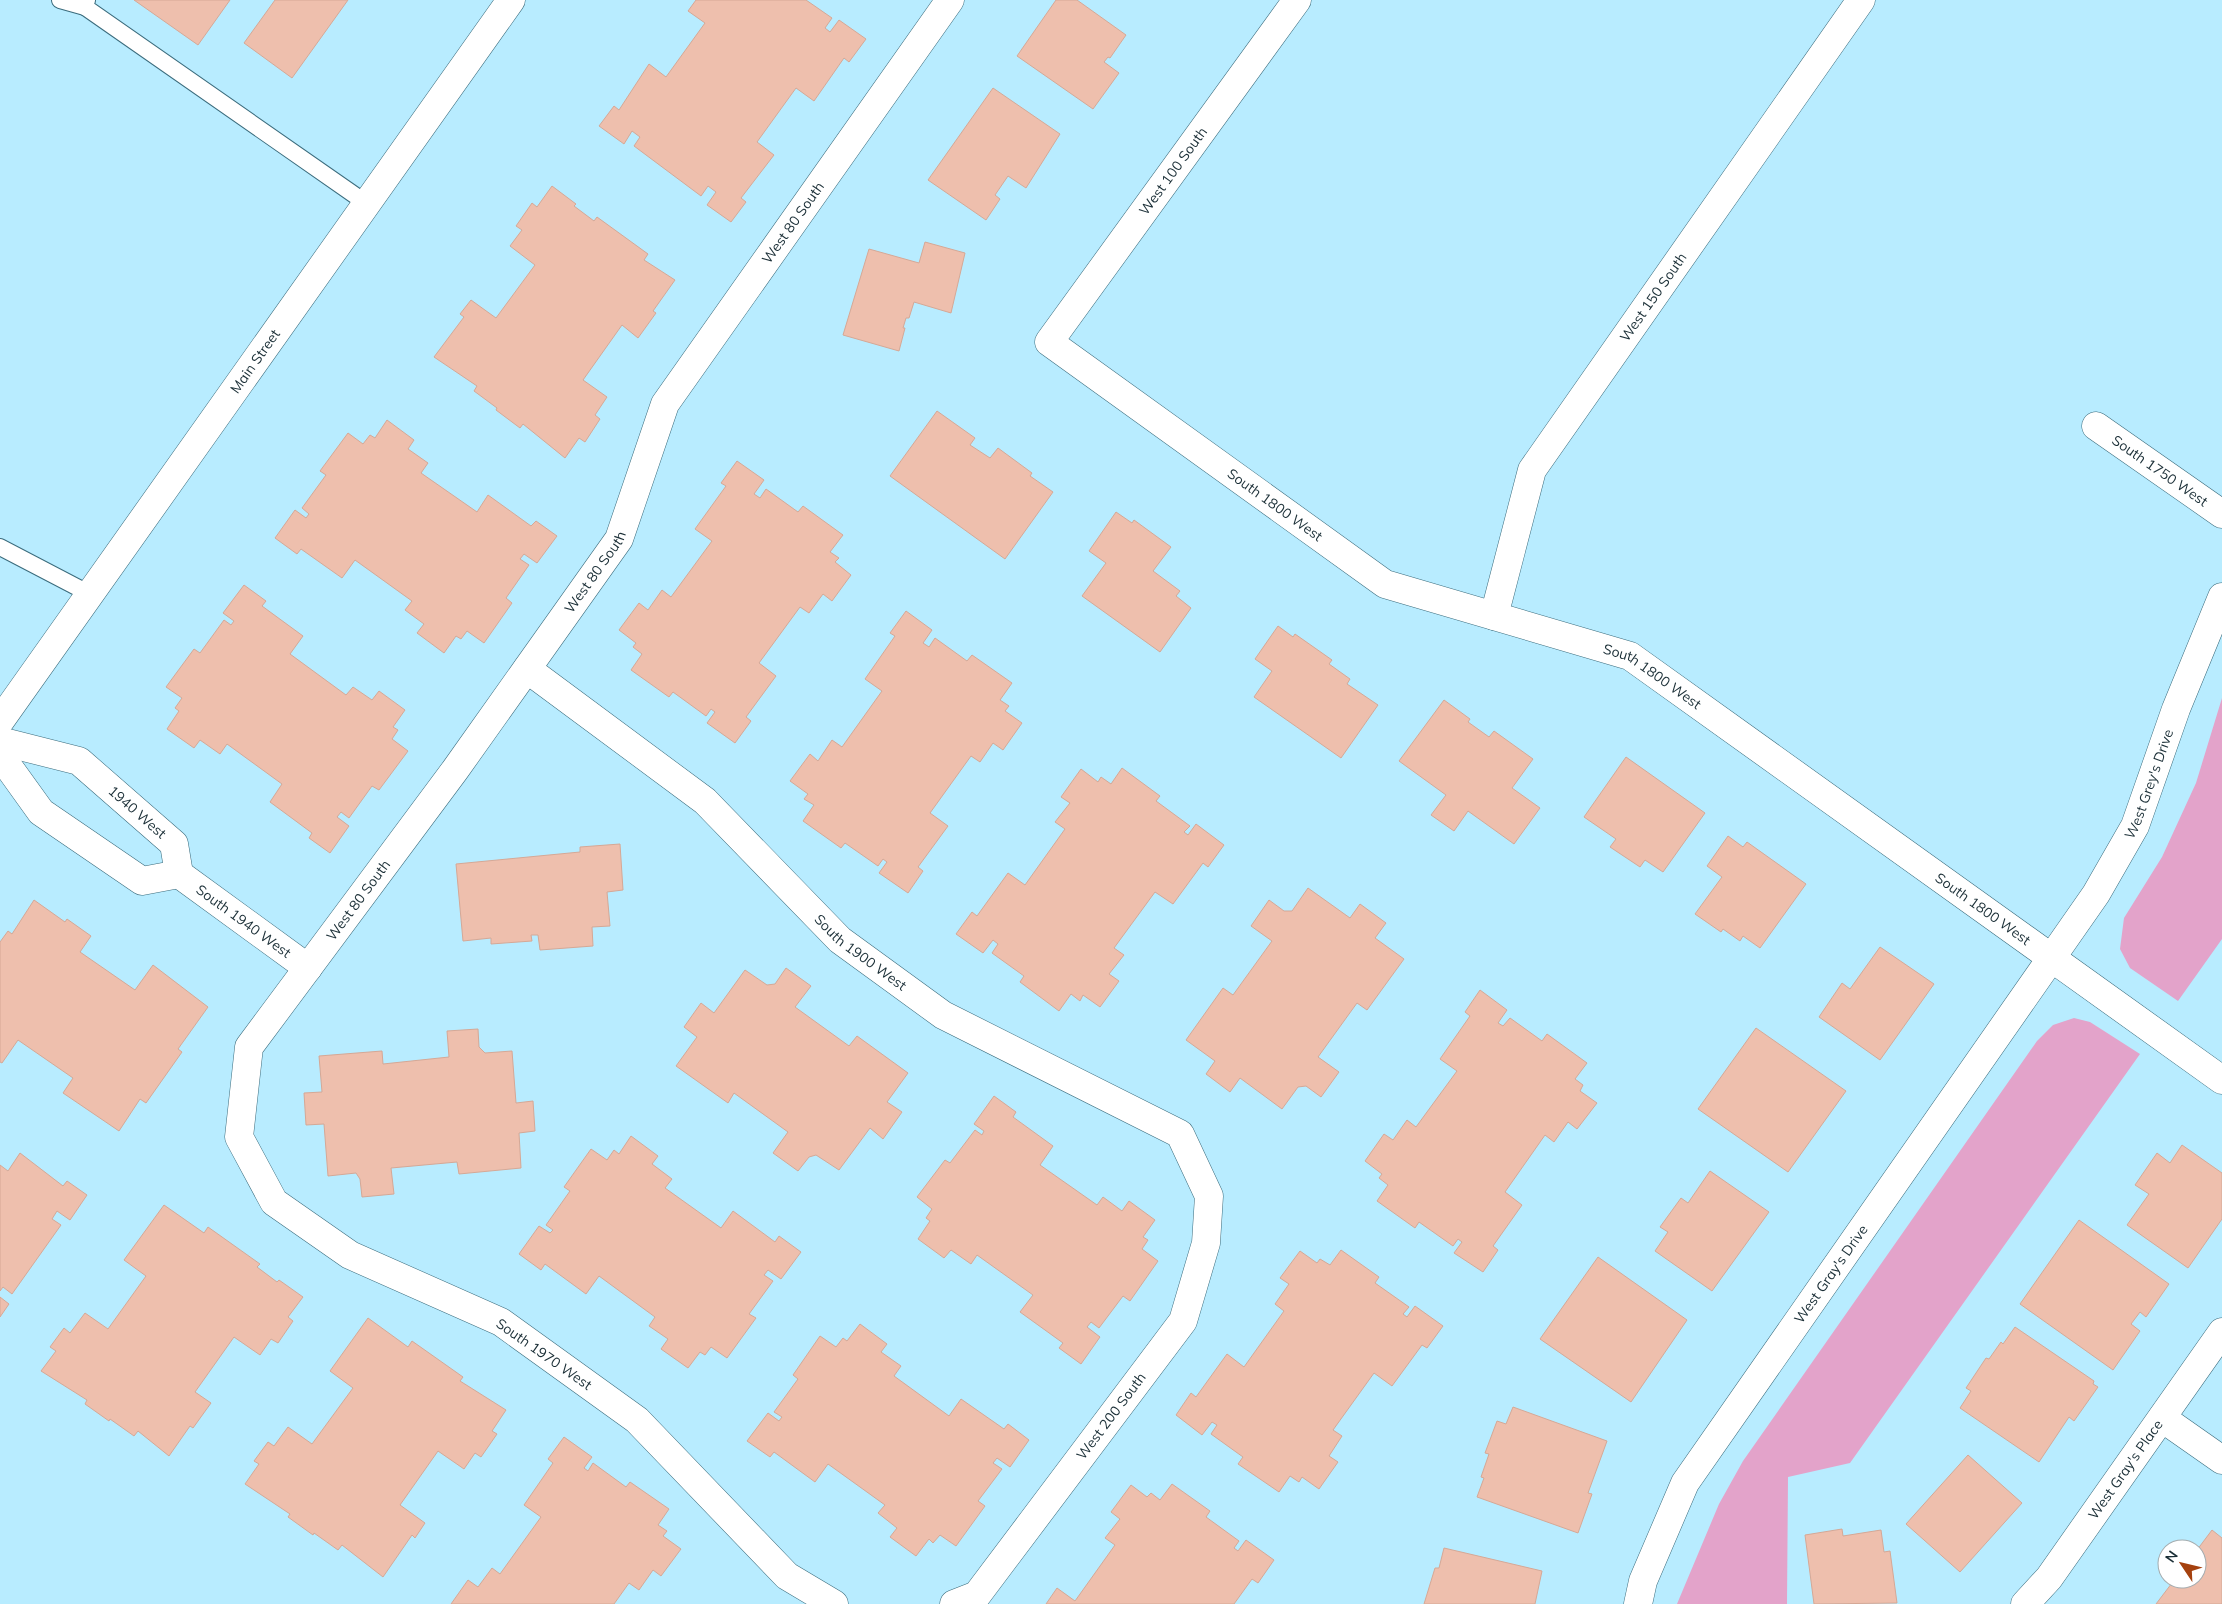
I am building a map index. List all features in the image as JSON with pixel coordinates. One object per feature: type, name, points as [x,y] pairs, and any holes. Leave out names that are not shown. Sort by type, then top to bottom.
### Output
[{"type":"street","name":"Main Street","points":[[0,721],[511,0]]},
{"type":"street","name":"West 80 South","points":[[239,1137],[249,1048],[455,770],[619,540],[665,404],[950,0]]},
{"type":"street","name":"West 100 South","points":[[1049,342],[1297,0]]},
{"type":"street","name":"West 150 South","points":[[1494,616],[1532,470],[1861,0]]},
{"type":"street","name":"South 1800 West","points":[[1049,342],[1385,584],[1630,656],[2222,1080]]},
{"type":"street","name":"South 1750 West","points":[[2096,426],[2222,514]]},
{"type":"street","name":"West Grey's Drive","points":[[2051,958],[2096,894],[2135,826],[2176,709],[2222,597]]},
{"type":"street","name":"South 1900 West","points":[[527,668],[705,801],[840,940],[943,1015],[1180,1134],[1210,1196]]},
{"type":"street","name":"1940 West","points":[[0,741],[79,761],[174,844],[179,874]]},
{"type":"street","points":[[0,755],[40,812],[142,881],[179,874]]},
{"type":"street","name":"South 1940 West","points":[[179,874],[308,968]]},
{"type":"street","name":"West Gray's Drive","points":[[1638,1604],[1643,1581],[1685,1483],[2051,958]]},
{"type":"street","name":"South 1970 West","points":[[239,1137],[274,1202],[350,1255],[501,1322],[637,1420],[787,1576],[834,1604]]},
{"type":"street","name":"West 200 South","points":[[954,1604],[977,1595],[1183,1321],[1206,1243],[1210,1196]]},
{"type":"street","name":"West Gray's Place","points":[[2025,1604],[2049,1578],[2222,1332]]},
{"type":"street","points":[[2162,1418],[2222,1460]]},
{"type":"lane","points":[[60,0],[86,4],[366,203]]},
{"type":"lane","points":[[0,547],[90,594]]},
{"type":"shaded area","points":[[2222,698],[2222,939],[2178,1001],[2130,968],[2120,949],[2124,918],[2162,857],[2196,783]]},
{"type":"shaded area","points":[[2074,1018],[2090,1022],[2140,1054],[1850,1463],[1788,1477],[1787,1604],[1677,1604],[1719,1504],[1743,1461],[2037,1041],[2053,1025]]},
{"type":"building","points":[[134,0],[230,0],[198,45]]},
{"type":"building","points":[[275,0],[348,0],[292,78],[244,43]]},
{"type":"building","points":[[696,0],[806,0],[832,18],[825,28],[830,32],[839,20],[866,39],[849,62],[844,58],[814,101],[796,88],[757,142],[774,155],[741,198],[746,202],[731,222],[707,205],[716,192],[708,186],[701,196],[634,146],[640,137],[632,131],[624,144],[599,126],[614,106],[619,110],[649,64],[666,77],[705,23],[688,11]]},
{"type":"building","points":[[1056,0],[1077,0],[1126,35],[1110,58],[1108,57],[1104,62],[1119,73],[1093,109],[1017,56]]},
{"type":"building","points":[[993,88],[1060,134],[1026,188],[1008,176],[995,195],[1000,199],[986,220],[928,180]]},
{"type":"building","points":[[552,186],[576,204],[574,206],[594,221],[597,217],[648,254],[644,260],[675,280],[653,311],[656,313],[638,338],[622,325],[583,380],[607,397],[595,415],[600,419],[585,442],[579,438],[565,458],[523,424],[520,428],[496,410],[497,408],[474,391],[477,386],[434,357],[464,317],[460,314],[471,300],[496,318],[535,265],[510,246],[522,230],[516,226],[532,203],[537,207]]},
{"type":"building","points":[[925,242],[965,253],[951,313],[914,302],[909,318],[906,318],[899,351],[843,335],[869,249],[919,263]]},
{"type":"building","points":[[937,411],[975,438],[970,445],[990,458],[998,448],[1032,473],[1030,476],[1053,492],[1005,559],[890,476]]},
{"type":"building","points":[[387,420],[414,440],[408,449],[428,463],[421,473],[477,512],[488,495],[531,526],[536,521],[557,536],[537,563],[524,554],[520,559],[529,565],[506,598],[512,603],[484,643],[467,631],[461,639],[456,636],[444,653],[417,633],[424,624],[405,610],[412,601],[355,560],[342,578],[301,549],[297,554],[275,538],[295,510],[306,518],[309,514],[302,508],[326,475],[320,471],[348,433],[363,444],[370,435],[375,438]]},
{"type":"building","points":[[737,461],[764,480],[754,494],[760,498],[766,489],[798,512],[803,506],[843,535],[830,552],[839,558],[835,562],[851,575],[832,601],[823,594],[809,613],[800,607],[759,663],[776,676],[746,717],[751,721],[735,743],[707,723],[715,712],[711,709],[706,716],[673,692],[669,697],[631,670],[642,654],[633,647],[636,643],[619,630],[639,603],[648,610],[662,590],[671,597],[712,541],[695,529],[726,486],[721,483]]},
{"type":"building","points":[[1116,512],[1132,523],[1134,520],[1171,547],[1153,571],[1180,591],[1176,596],[1191,608],[1160,652],[1082,596],[1106,563],[1089,551]]},
{"type":"building","points":[[244,585],[266,601],[262,606],[303,636],[290,654],[346,695],[353,687],[372,700],[379,691],[405,710],[393,727],[398,730],[392,739],[408,751],[379,790],[372,786],[349,818],[341,812],[337,817],[349,826],[330,853],[309,838],[312,833],[270,802],[282,784],[227,744],[220,754],[200,740],[194,748],[167,729],[179,711],[175,708],[182,698],[166,687],[194,649],[200,653],[224,620],[231,625],[234,621],[223,613]]},
{"type":"building","points":[[906,611],[932,630],[923,643],[929,647],[935,638],[967,661],[972,655],[1012,683],[1000,700],[1009,706],[1005,711],[1022,723],[1003,750],[993,743],[980,762],[971,756],[930,813],[948,826],[918,867],[923,871],[908,893],[879,873],[887,862],[883,859],[878,866],[845,843],[841,848],[803,821],[814,805],[804,799],[808,794],[790,781],[810,754],[818,761],[832,740],[842,747],[882,691],[865,679],[895,636],[890,633]]},
{"type":"building","points":[[1278,626],[1293,637],[1295,634],[1332,660],[1329,664],[1350,679],[1347,684],[1378,705],[1341,758],[1254,697],[1272,671],[1255,659]]},
{"type":"building","points":[[1444,700],[1470,719],[1468,722],[1489,737],[1494,731],[1533,759],[1512,788],[1540,808],[1514,844],[1468,811],[1454,831],[1431,815],[1446,795],[1399,761]]},
{"type":"building","points":[[1626,757],[1705,813],[1663,872],[1645,860],[1640,867],[1610,847],[1616,839],[1584,817]]},
{"type":"building","points":[[1122,768],[1160,796],[1156,801],[1190,826],[1184,832],[1188,835],[1196,824],[1224,845],[1208,867],[1203,863],[1173,904],[1155,892],[1114,948],[1124,955],[1109,974],[1119,981],[1100,1007],[1083,995],[1080,1001],[1071,994],[1059,1011],[1020,982],[1024,976],[992,953],[998,944],[993,940],[983,953],[956,934],[972,912],[977,916],[1008,873],[1025,885],[1065,829],[1055,822],[1070,803],[1061,797],[1081,769],[1098,782],[1101,777],[1111,784]]},
{"type":"building","points":[[1728,836],[1743,847],[1747,842],[1806,884],[1760,948],[1743,936],[1740,941],[1723,929],[1721,932],[1695,914],[1722,877],[1707,866]]},
{"type":"building","points":[[620,844],[623,890],[607,892],[610,926],[592,927],[593,946],[540,950],[538,935],[531,935],[532,941],[491,944],[491,938],[463,941],[456,864],[580,852],[580,847]]},
{"type":"building","points":[[1308,888],[1350,918],[1360,904],[1386,923],[1375,938],[1404,959],[1367,1010],[1357,1003],[1318,1057],[1339,1072],[1321,1097],[1306,1086],[1298,1087],[1282,1109],[1240,1078],[1230,1092],[1206,1074],[1215,1061],[1186,1040],[1223,988],[1233,995],[1272,941],[1251,926],[1269,900],[1284,911],[1292,911]]},
{"type":"building","points":[[34,900],[65,922],[67,919],[91,936],[80,952],[135,990],[153,965],[208,1007],[178,1049],[182,1052],[146,1103],[140,1099],[119,1131],[63,1093],[73,1078],[18,1040],[2,1063],[0,1062],[0,942],[8,931],[12,934]]},
{"type":"building","points":[[1880,947],[1934,984],[1880,1060],[1819,1017],[1842,983],[1850,989]]},
{"type":"building","points":[[786,968],[811,986],[795,1007],[849,1046],[857,1036],[908,1073],[887,1102],[902,1112],[883,1139],[870,1128],[839,1170],[816,1155],[809,1157],[798,1171],[773,1153],[788,1132],[734,1093],[728,1103],[676,1066],[697,1037],[684,1027],[701,1003],[714,1013],[745,970],[767,985],[775,984]]},
{"type":"building","points":[[1480,990],[1507,1010],[1498,1023],[1503,1026],[1510,1018],[1542,1041],[1547,1034],[1587,1063],[1575,1079],[1583,1085],[1580,1091],[1597,1103],[1577,1129],[1568,1122],[1554,1142],[1545,1135],[1505,1192],[1522,1205],[1493,1246],[1498,1250],[1483,1272],[1454,1253],[1462,1242],[1458,1239],[1453,1246],[1419,1222],[1415,1228],[1377,1201],[1388,1185],[1379,1178],[1382,1174],[1365,1161],[1384,1134],[1393,1140],[1407,1120],[1416,1127],[1457,1071],[1440,1059],[1470,1016],[1465,1012]]},
{"type":"building","points":[[1756,1028],[1846,1091],[1788,1172],[1698,1109]]},
{"type":"building","points":[[478,1029],[479,1047],[485,1053],[512,1051],[516,1103],[533,1101],[535,1131],[519,1133],[521,1168],[459,1174],[457,1162],[391,1168],[394,1194],[362,1197],[360,1179],[356,1173],[328,1176],[324,1124],[306,1125],[304,1093],[322,1092],[319,1056],[382,1051],[383,1064],[449,1057],[447,1031]]},
{"type":"building","points":[[994,1096],[1016,1112],[1013,1117],[1053,1146],[1040,1165],[1097,1205],[1103,1197],[1122,1211],[1129,1201],[1155,1220],[1143,1237],[1148,1240],[1142,1249],[1158,1261],[1130,1301],[1123,1296],[1099,1328],[1091,1322],[1087,1327],[1100,1337],[1081,1364],[1059,1348],[1063,1343],[1020,1312],[1033,1295],[977,1255],[971,1264],[951,1250],[944,1258],[918,1239],[930,1221],[926,1218],[932,1209],[917,1197],[945,1160],[950,1163],[975,1130],[982,1135],[984,1131],[974,1124]]},
{"type":"building","points":[[631,1136],[658,1156],[652,1164],[672,1179],[665,1188],[721,1228],[733,1211],[775,1242],[779,1236],[801,1252],[781,1279],[768,1270],[764,1275],[773,1281],[749,1314],[756,1318],[727,1358],[711,1347],[705,1355],[700,1352],[688,1368],[661,1349],[668,1339],[649,1326],[655,1317],[599,1276],[586,1294],[545,1264],[541,1270],[519,1254],[539,1226],[550,1233],[553,1230],[546,1225],[570,1191],[564,1187],[591,1149],[607,1160],[614,1150],[619,1154]]},
{"type":"building","points":[[2182,1145],[2222,1173],[2222,1219],[2188,1268],[2127,1225],[2149,1194],[2135,1185],[2157,1153],[2170,1163]]},
{"type":"building","points":[[20,1153],[63,1186],[67,1181],[87,1195],[70,1220],[57,1211],[52,1219],[61,1225],[12,1294],[3,1287],[0,1291],[0,1165],[8,1171]]},
{"type":"building","points":[[1710,1171],[1769,1212],[1712,1291],[1655,1251],[1668,1232],[1660,1227],[1681,1198],[1688,1203]]},
{"type":"building","points":[[164,1205],[204,1233],[208,1227],[260,1264],[257,1267],[277,1282],[279,1280],[303,1297],[288,1317],[293,1321],[278,1343],[271,1339],[260,1355],[234,1337],[195,1392],[211,1403],[193,1428],[190,1426],[169,1456],[138,1431],[134,1436],[110,1419],[109,1421],[85,1404],[87,1400],[41,1371],[56,1351],[50,1347],[64,1328],[70,1333],[85,1313],[108,1329],[146,1276],[124,1260]]},
{"type":"building","points":[[2079,1220],[2169,1284],[2146,1317],[2140,1312],[2131,1324],[2140,1331],[2113,1370],[2020,1304]]},
{"type":"building","points":[[1341,1250],[1379,1277],[1375,1283],[1409,1307],[1403,1314],[1407,1317],[1415,1306],[1443,1326],[1427,1348],[1422,1345],[1392,1386],[1374,1373],[1333,1430],[1342,1436],[1329,1456],[1338,1462],[1319,1489],[1302,1477],[1299,1482],[1290,1476],[1279,1492],[1238,1464],[1243,1457],[1211,1434],[1217,1425],[1212,1422],[1202,1435],[1176,1415],[1191,1393],[1196,1397],[1227,1354],[1244,1367],[1284,1311],[1275,1304],[1289,1284],[1280,1278],[1300,1251],[1317,1263],[1320,1259],[1330,1265]]},
{"type":"building","points":[[1598,1257],[1687,1320],[1631,1402],[1540,1339]]},
{"type":"building","points":[[0,1297],[9,1304],[0,1317]]},
{"type":"building","points":[[368,1318],[408,1347],[412,1341],[463,1377],[460,1381],[506,1410],[492,1431],[497,1434],[481,1457],[475,1453],[464,1469],[438,1451],[400,1505],[425,1523],[415,1538],[412,1535],[383,1577],[342,1545],[338,1550],[314,1533],[313,1535],[288,1517],[290,1514],[245,1484],[259,1464],[254,1461],[268,1442],[274,1446],[288,1427],[312,1444],[353,1388],[330,1371]]},
{"type":"building","points":[[860,1324],[887,1344],[881,1352],[901,1366],[894,1376],[949,1416],[961,1399],[1004,1429],[1008,1424],[1029,1440],[1010,1467],[997,1458],[993,1463],[1002,1469],[978,1501],[985,1506],[956,1546],[940,1535],[933,1543],[929,1539],[916,1556],[890,1537],[897,1528],[878,1513],[885,1505],[828,1464],[815,1482],[774,1452],[770,1457],[747,1441],[768,1413],[779,1421],[782,1417],[774,1412],[798,1379],[793,1375],[820,1336],[836,1347],[843,1338],[847,1341]]},
{"type":"building","points":[[2015,1327],[2094,1381],[2093,1384],[2098,1387],[2074,1421],[2069,1417],[2039,1462],[1960,1408],[1971,1391],[1966,1388],[1986,1358],[1989,1359]]},
{"type":"building","points":[[1513,1407],[1607,1441],[1588,1493],[1592,1494],[1578,1533],[1477,1497],[1484,1478],[1481,1477],[1489,1454],[1485,1453],[1497,1421],[1506,1424]]},
{"type":"building","points":[[564,1437],[592,1457],[584,1468],[588,1471],[593,1463],[626,1487],[630,1482],[669,1509],[658,1525],[667,1531],[663,1536],[681,1549],[661,1576],[653,1570],[639,1590],[629,1583],[614,1604],[451,1604],[468,1580],[478,1587],[492,1568],[500,1574],[541,1517],[524,1505],[553,1463],[548,1459]]},
{"type":"building","points":[[1968,1455],[2022,1503],[1960,1572],[1906,1524]]},
{"type":"building","points":[[1172,1484],[1210,1511],[1206,1517],[1239,1541],[1234,1548],[1238,1551],[1246,1540],[1274,1560],[1258,1583],[1252,1579],[1234,1604],[1046,1604],[1057,1588],[1075,1601],[1115,1545],[1105,1538],[1120,1519],[1111,1512],[1131,1485],[1147,1497],[1151,1493],[1160,1500]]},
{"type":"building","points":[[1842,1529],[1843,1536],[1881,1530],[1884,1552],[1890,1551],[1897,1603],[1814,1604],[1805,1535]]},
{"type":"building","points":[[2212,1530],[2222,1538],[2222,1604],[2156,1604],[2167,1589],[2207,1589],[2207,1539],[2205,1539]]},
{"type":"building","points":[[1444,1548],[1542,1571],[1535,1604],[1424,1604],[1435,1568],[1439,1568]]}]
